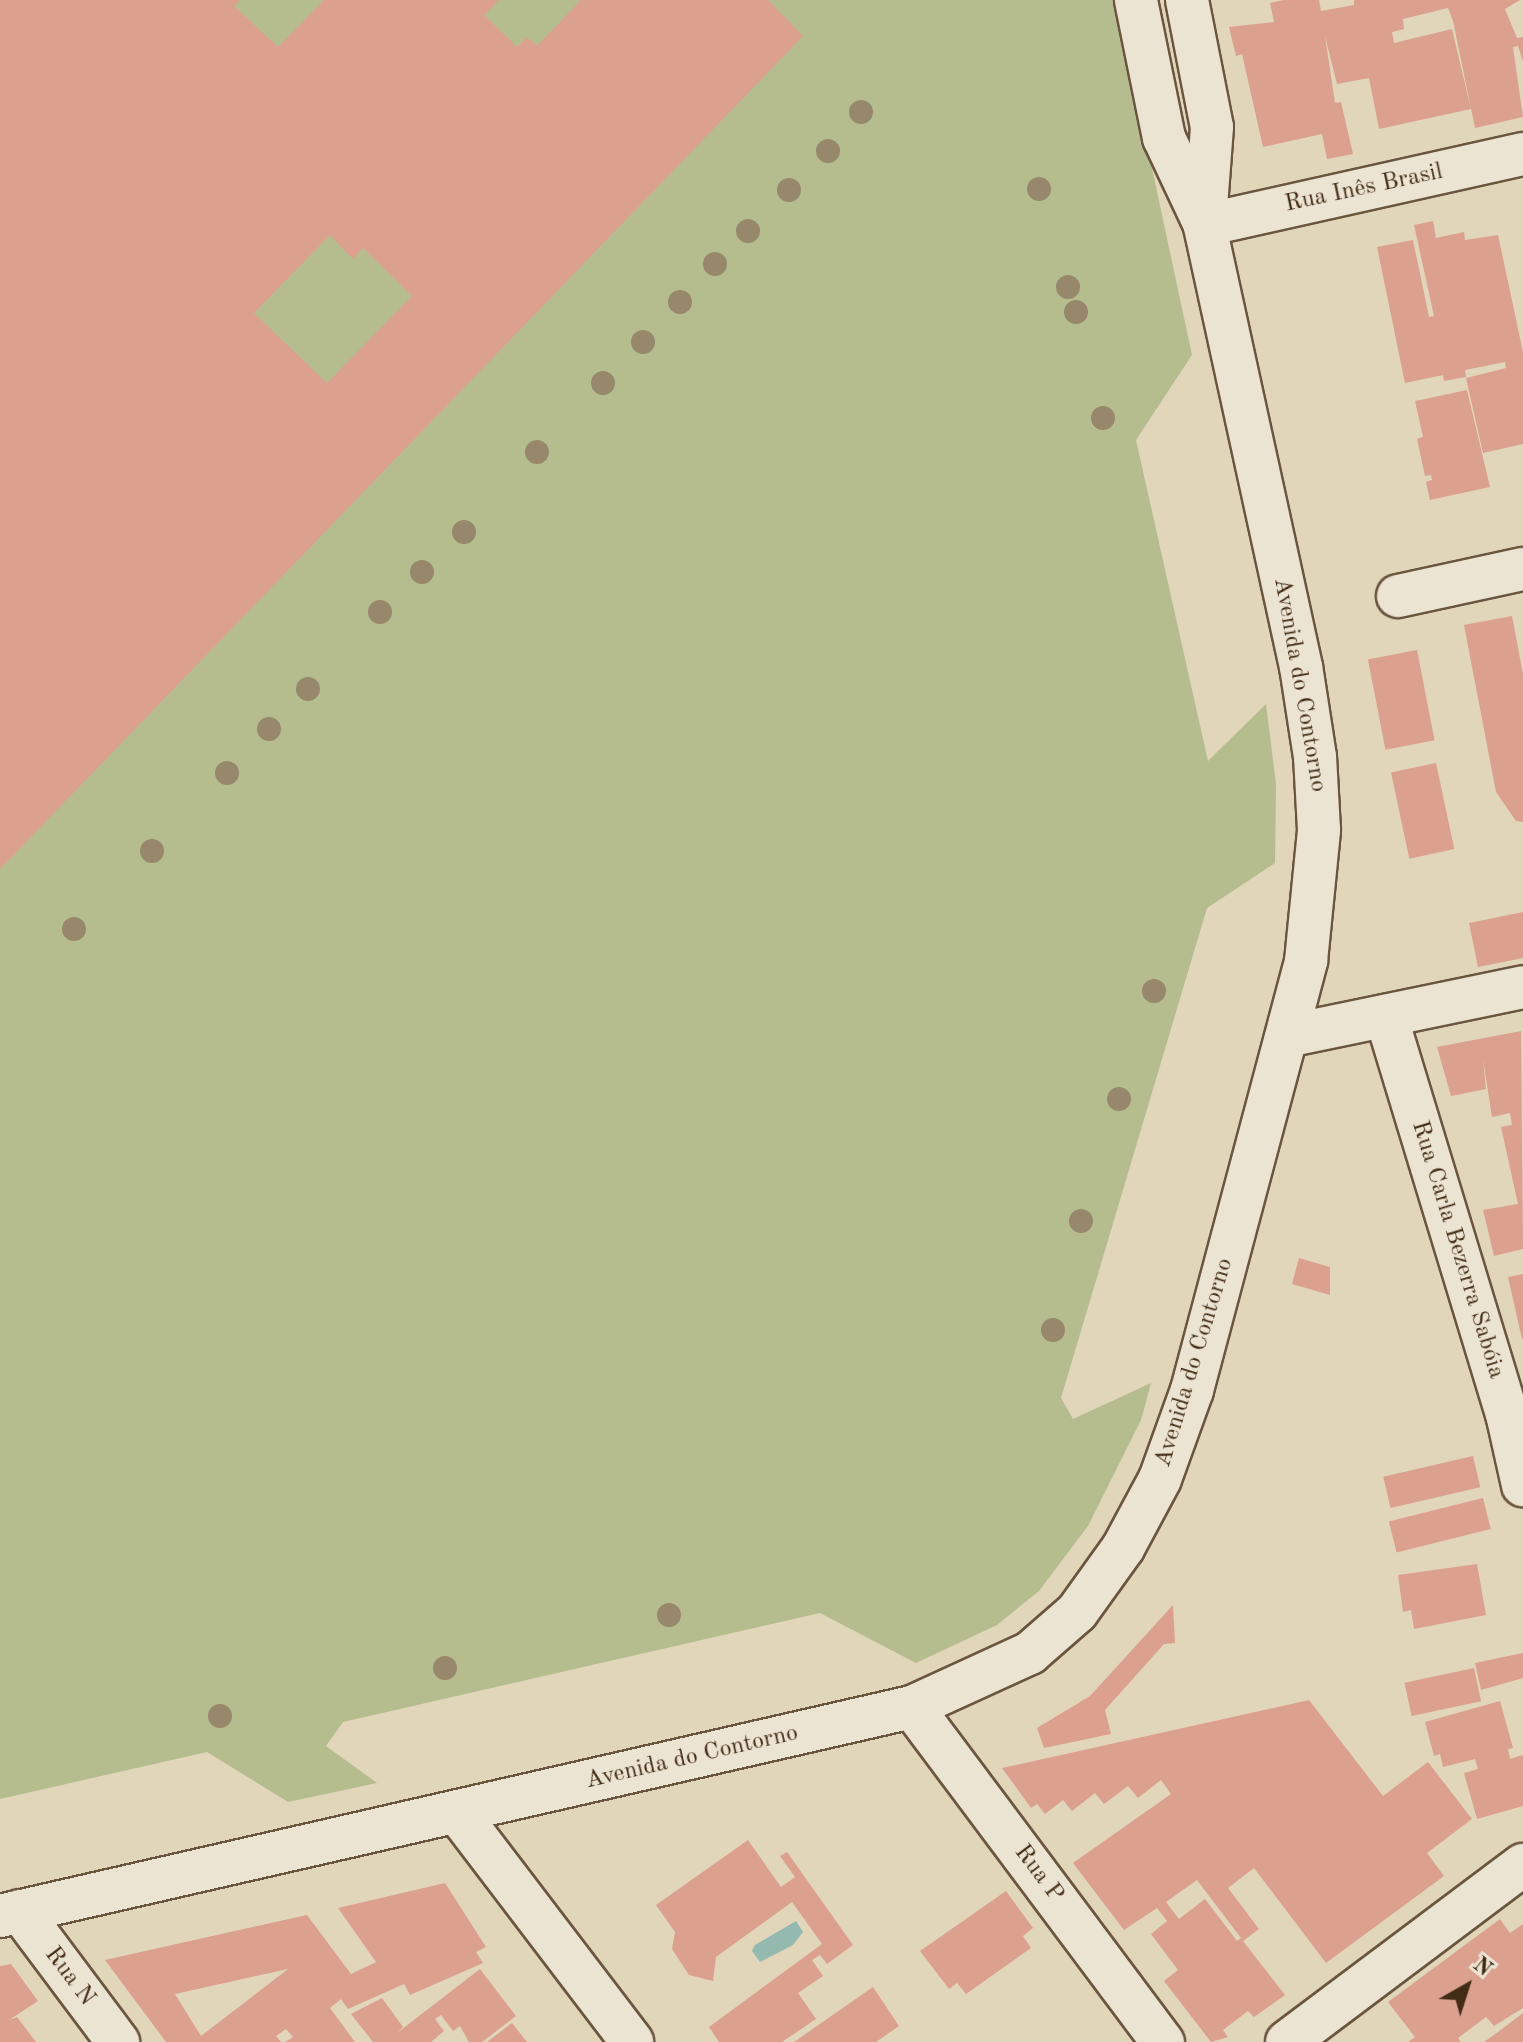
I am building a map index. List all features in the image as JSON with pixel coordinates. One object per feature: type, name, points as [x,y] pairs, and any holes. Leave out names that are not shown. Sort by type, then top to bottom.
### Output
[{"type":"street","name":"Avenida do Contorno","points":[[10,1914],[912,1707],[1030,1653],[1077,1612],[1123,1548],[1160,1479],[1192,1390],[1287,1036],[1316,893],[1319,795],[1301,667],[1205,225],[1164,138],[1136,0]]},
{"type":"street","name":"Avenida do Contorno","points":[[1187,0],[1212,127],[1205,225]]},
{"type":"street","name":"Rua Inês Brasil","points":[[1205,225],[1523,154]]},
{"type":"street","points":[[1398,596],[1523,569]]},
{"type":"street","points":[[1287,1036],[1523,987]]},
{"type":"street","name":"Rua Carla Bezerra Sabóia","points":[[1386,1016],[1515,1416],[1523,1485]]},
{"type":"street","name":"Rua P","points":[[912,1707],[1163,2042]]},
{"type":"street","points":[[457,1812],[632,2042]]},
{"type":"street","points":[[1287,2042],[1523,1865]]},
{"type":"street","name":"Rua N","points":[[10,1914],[118,2042]]},
{"type":"green space","points":[[0,0],[1116,0],[1192,355],[1136,440],[1208,761],[1266,704],[1276,784],[1275,863],[1207,908],[1061,1398],[1073,1419],[1151,1383],[1141,1420],[1088,1526],[1039,1591],[997,1625],[916,1663],[820,1613],[343,1722],[326,1746],[377,1783],[288,1802],[207,1752],[0,1799]]},
{"type":"water","points":[[796,1921],[803,1932],[793,1945],[760,1962],[752,1951],[755,1945]]},
{"type":"building","points":[[0,0],[240,0],[234,6],[278,47],[324,0],[499,0],[484,15],[517,47],[527,37],[537,46],[581,0],[768,0],[803,36],[0,869]],"holes":[[[330,235],[353,259],[363,248],[412,296],[327,383],[254,313]]]},
{"type":"building","points":[[1319,0],[1321,11],[1354,5],[1354,0],[1520,0],[1505,9],[1517,38],[1523,37],[1523,62],[1518,46],[1513,47],[1523,117],[1475,128],[1453,21],[1448,8],[1403,19],[1404,29],[1392,32],[1394,43],[1452,29],[1471,109],[1379,129],[1369,78],[1337,84],[1325,36],[1335,103],[1341,102],[1353,154],[1327,159],[1322,134],[1263,147],[1242,54],[1236,56],[1229,27],[1274,22],[1270,3]]},
{"type":"building","points":[[1433,221],[1436,238],[1464,232],[1465,240],[1498,235],[1523,352],[1523,444],[1483,453],[1466,378],[1506,368],[1505,362],[1465,370],[1466,377],[1444,381],[1443,375],[1405,383],[1377,247],[1413,240],[1429,317],[1434,316],[1414,225]]},
{"type":"building","points":[[1467,390],[1490,487],[1430,500],[1426,482],[1432,480],[1431,475],[1425,476],[1417,439],[1423,437],[1415,401]]},
{"type":"building","points":[[1512,616],[1523,674],[1523,822],[1516,821],[1496,792],[1464,625]]},
{"type":"building","points":[[1417,650],[1435,740],[1385,750],[1368,660]]},
{"type":"building","points":[[1436,763],[1454,849],[1409,859],[1391,773]]},
{"type":"building","points":[[1523,912],[1523,958],[1478,967],[1469,923]]},
{"type":"building","points":[[1521,1031],[1523,1249],[1494,1256],[1483,1210],[1518,1204],[1501,1127],[1512,1125],[1510,1113],[1492,1117],[1483,1059],[1486,1089],[1451,1096],[1437,1047]]},
{"type":"building","points":[[1299,1258],[1330,1267],[1330,1295],[1292,1284]]},
{"type":"building","points":[[1523,1274],[1523,1339],[1522,1339],[1508,1277]]},
{"type":"building","points":[[1473,1456],[1480,1487],[1391,1508],[1383,1477]]},
{"type":"building","points":[[1483,1498],[1491,1529],[1397,1553],[1389,1521]]},
{"type":"building","points":[[1477,1564],[1486,1615],[1414,1629],[1411,1610],[1403,1612],[1398,1575]]},
{"type":"building","points":[[1173,1605],[1175,1643],[1164,1644],[1105,1710],[1111,1734],[1044,1748],[1037,1728],[1090,1696]]},
{"type":"building","points":[[1523,1653],[1523,1678],[1481,1690],[1475,1663]]},
{"type":"building","points":[[1474,1668],[1481,1701],[1412,1716],[1405,1683]]},
{"type":"building","points":[[1309,1700],[1383,1796],[1428,1762],[1472,1819],[1427,1853],[1444,1876],[1326,1963],[1254,1868],[1228,1888],[1259,1929],[1243,1941],[1285,1995],[1254,2017],[1248,2011],[1223,2030],[1228,2037],[1211,2042],[1164,1981],[1178,1970],[1151,1934],[1167,1921],[1157,1908],[1124,1930],[1073,1863],[1171,1794],[1161,1780],[1138,1798],[1128,1786],[1104,1804],[1095,1793],[1072,1811],[1063,1800],[1045,1814],[1037,1804],[1031,1808],[1002,1768]],"holes":[[[1197,1880],[1241,1938],[1237,1941],[1205,1899],[1179,1919],[1166,1902]]]},
{"type":"building","points":[[1500,1701],[1513,1748],[1508,1749],[1510,1759],[1523,1755],[1523,1806],[1477,1819],[1464,1773],[1478,1769],[1475,1759],[1443,1767],[1440,1754],[1434,1756],[1425,1722]]},
{"type":"building","points":[[748,1840],[781,1887],[795,1877],[780,1856],[787,1852],[853,1945],[827,1964],[820,1955],[812,1960],[823,1976],[798,1993],[816,2019],[782,2042],[719,2042],[709,2027],[822,1944],[792,1902],[716,1957],[713,1981],[689,1975],[672,1949],[675,1932],[656,1905]]},
{"type":"building","points":[[445,1883],[486,1947],[476,1952],[483,1963],[410,1995],[404,1984],[348,2009],[341,1999],[330,2008],[355,2042],[285,2042],[293,2037],[286,2029],[276,2036],[281,2042],[166,2042],[105,1960],[307,1915],[351,1974],[376,1962],[338,1908]],"holes":[[[288,1969],[201,2036],[175,1994]]]},
{"type":"building","points":[[1006,1891],[1033,1928],[1023,1936],[1031,1948],[966,1994],[957,1983],[949,1989],[920,1951]]},
{"type":"building","points":[[1500,1919],[1510,1933],[1523,1924],[1523,2008],[1494,2026],[1486,2017],[1458,2038],[1461,2042],[1408,2042],[1415,2037],[1388,2002]]},
{"type":"building","points":[[11,1964],[38,2001],[9,2020],[17,2017],[36,2042],[0,2042],[0,1966]]},
{"type":"building","points":[[480,1969],[516,2016],[482,2042],[469,2042],[460,2026],[453,2031],[441,2015],[435,2019],[444,2031],[431,2042],[373,2042],[351,2014],[382,1998],[403,2027],[397,2033]]},
{"type":"building","points":[[873,1987],[899,2026],[876,2042],[794,2042]]},
{"type":"building","points":[[1523,2013],[1523,2042],[1484,2042],[1498,2032]]},
{"type":"building","points":[[512,2023],[527,2042],[487,2042]]}]
